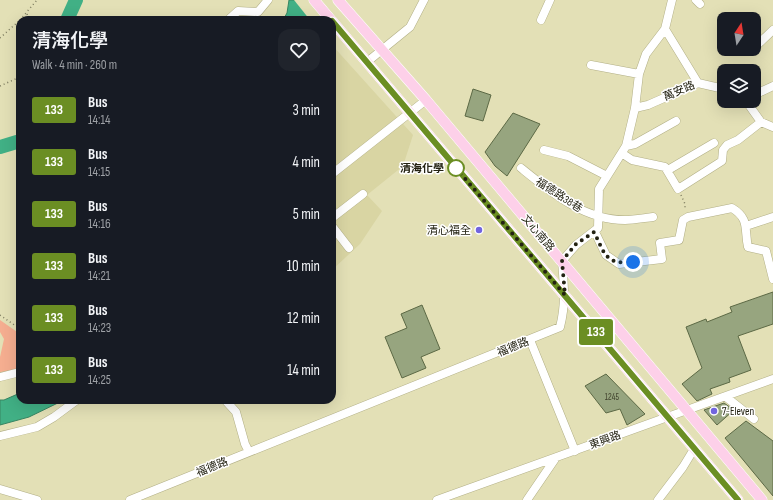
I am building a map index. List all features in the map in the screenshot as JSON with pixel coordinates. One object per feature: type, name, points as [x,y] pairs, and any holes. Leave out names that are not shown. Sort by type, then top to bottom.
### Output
[{"type":"main road","name":"文心南路","points":[[314,0],[327,16]]},
{"type":"main road","name":"文心南路","points":[[340,2],[426,100],[762,500]]},
{"type":"main road","name":"文心南路","points":[[336,26],[738,500]]},
{"type":"street","points":[[256,16],[268,0]]},
{"type":"street","points":[[367,62],[410,27],[424,0]]},
{"type":"street","points":[[541,20],[550,0]]},
{"type":"street","points":[[562,261],[576,244],[598,228],[599,189],[624,150],[635,108],[639,74],[646,54],[665,29],[672,0]]},
{"type":"street","points":[[233,16],[238,12],[258,12]]},
{"type":"street","points":[[665,29],[698,83]]},
{"type":"street","points":[[761,41],[773,30]]},
{"type":"street","points":[[592,65],[639,74]]},
{"type":"street","name":"萬安路","points":[[635,108],[648,105],[698,83],[717,86]]},
{"type":"street","points":[[761,92],[773,86]]},
{"type":"street","points":[[336,171],[426,100]]},
{"type":"street","points":[[751,108],[761,122],[773,127]]},
{"type":"street","points":[[624,150],[676,121]]},
{"type":"street","points":[[624,150],[632,160],[665,167],[678,189],[722,161],[723,150],[727,145],[738,140],[761,122]]},
{"type":"street","points":[[668,170],[714,143]]},
{"type":"street","points":[[544,150],[572,158],[607,176]]},
{"type":"street","name":"福德路38巷","points":[[521,168],[574,207],[599,217],[626,220],[653,217]]},
{"type":"street","points":[[336,215],[363,194]]},
{"type":"street","points":[[594,232],[606,255],[619,264],[662,258],[660,243],[679,240],[683,220],[688,217],[732,208],[742,214],[746,226],[748,248],[766,251],[773,279]]},
{"type":"street","points":[[746,226],[773,217]]},
{"type":"street","points":[[336,231],[349,248]]},
{"type":"street","name":"福德路","points":[[130,500],[560,327],[565,309],[562,261]]},
{"type":"street","points":[[530,340],[575,451]]},
{"type":"street","points":[[0,377],[16,373]]},
{"type":"street","name":"東興路","points":[[437,500],[773,379]]},
{"type":"street","points":[[726,397],[754,419]]},
{"type":"street","points":[[0,436],[37,427],[72,404]]},
{"type":"street","points":[[229,404],[236,412],[244,444],[249,452]]},
{"type":"street","points":[[658,500],[683,467],[694,449]]},
{"type":"street","points":[[527,500],[554,459]]},
{"type":"street","points":[[0,489],[38,500]]},
{"type":"path","points":[[26,14],[37,0]]},
{"type":"path","points":[[0,38],[16,24]]},
{"type":"path","points":[[0,86],[16,79]]},
{"type":"path","points":[[678,189],[686,204],[683,220]]},
{"type":"path","points":[[0,315],[16,326]]},
{"type":"shaded area","points":[[289,0],[324,0],[313,16],[285,16]]},
{"type":"shaded area","points":[[336,49],[413,135],[403,166],[367,195],[382,211],[360,244],[336,266]]},
{"type":"shaded area","points":[[0,320],[16,331],[16,370],[14,371],[0,372],[0,357],[4,339],[0,332]]},
{"type":"shaded area","points":[[16,395],[16,404],[56,404],[29,417],[0,425],[0,400],[4,400]]},
{"type":"pier","points":[[294,0],[326,0],[316,16],[307,16]]},
{"type":"building","points":[[473,89],[491,95],[483,121],[465,116]]},
{"type":"building","points":[[513,113],[540,124],[507,176],[495,166],[485,152]]},
{"type":"building","points":[[773,292],[773,324],[738,336],[751,370],[729,378],[730,382],[710,389],[712,394],[697,401],[682,384],[702,368],[686,327],[706,319],[707,322],[732,312],[730,307]]},
{"type":"building","points":[[422,305],[440,349],[421,357],[426,368],[402,378],[385,337],[407,328],[401,314]]},
{"type":"building","points":[[606,374],[645,414],[627,425],[620,409],[606,413],[585,386]]},
{"type":"building","points":[[724,403],[734,410],[717,425],[704,410]]},
{"type":"building","points":[[746,421],[773,441],[773,496],[725,438]]},
{"type":"waterway","points":[[69,16],[76,0]]},
{"type":"waterway","points":[[0,147],[16,142]]},
{"type":"bus line","name":"133","points":[[336,26],[738,500]]},
{"type":"place","name":"清海化學","points":[[456,168]]},
{"type":"place","name":"清心福全","points":[[479,230]]},
{"type":"place","name":"7-Eleven","points":[[714,411]]},
{"type":"route","points":[[456,168],[565,295],[562,261],[576,244],[594,232],[606,255],[612,261],[619,264],[633,262]]}]
